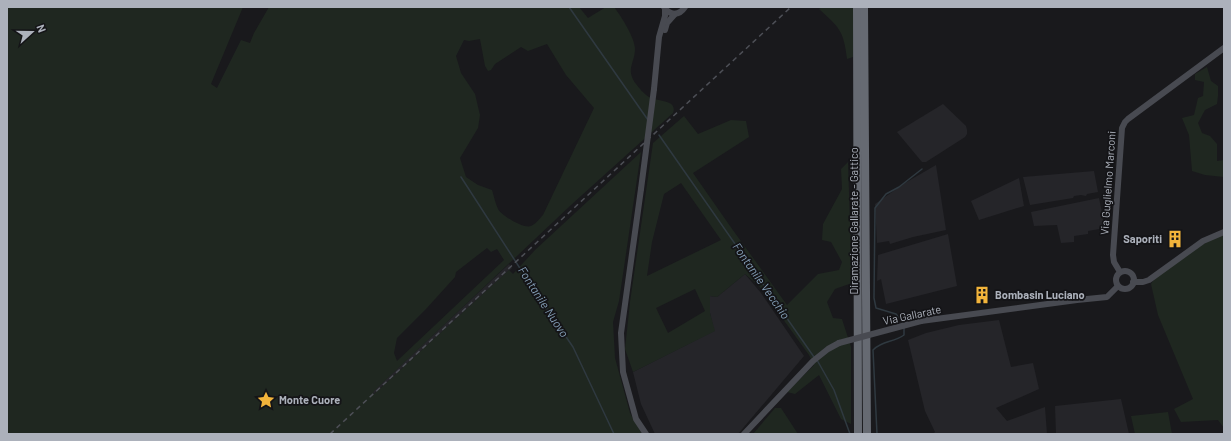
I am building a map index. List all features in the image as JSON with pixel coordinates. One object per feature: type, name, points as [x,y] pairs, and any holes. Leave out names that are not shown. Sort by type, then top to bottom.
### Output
[{"type":"highway","name":"Diramazione Gallarate - Gattico","points":[[857,7],[858,434]]},
{"type":"highway","name":"Diramazione Gallarate - Gattico","points":[[864,7],[867,434]]},
{"type":"street","points":[[646,434],[636,419],[623,372],[621,333],[662,37],[667,23],[675,14],[682,11],[685,7]]},
{"type":"street","points":[[664,8],[668,12],[675,14]]},
{"type":"street","points":[[656,73],[659,37],[666,16],[664,8]]},
{"type":"street","name":"Via Guglielmo Marconi","points":[[1120,272],[1114,262],[1114,255],[1122,128],[1128,119],[1224,48]]},
{"type":"street","points":[[1133,282],[1150,280],[1203,241],[1224,232]]},
{"type":"street","points":[[1125,271],[1130,272],[1133,277],[1133,282],[1128,288],[1123,288],[1118,286],[1116,279],[1120,272],[1125,271]]},
{"type":"street","name":"Via Gallarate","points":[[744,434],[812,361],[839,343],[921,321],[1107,297],[1118,286]]},
{"type":"shaded area","points":[[7,7],[243,7],[211,84],[217,88],[241,40],[250,43],[269,7],[579,7],[588,18],[606,7],[614,7],[633,39],[635,54],[631,66],[631,74],[633,79],[640,89],[649,97],[670,103],[674,108],[673,113],[571,205],[374,391],[373,395],[509,270],[513,274],[535,250],[641,152],[619,301],[613,322],[615,358],[630,413],[642,434],[7,434]],"holes":[[[480,39],[485,66],[488,71],[491,70],[495,64],[521,47],[528,51],[547,44],[566,75],[594,108],[543,215],[531,226],[518,224],[500,212],[492,190],[478,185],[466,177],[460,158],[478,128],[480,115],[475,94],[461,73],[456,56],[464,40],[469,41]],[[487,248],[491,252],[497,249],[504,260],[397,361],[394,353],[397,338],[455,277],[456,272]]]},
{"type":"shaded area","points":[[822,7],[853,7],[853,57],[847,59],[842,36],[836,25],[819,9]]},
{"type":"shaded area","points":[[1207,67],[1211,81],[1218,86],[1217,104],[1205,110],[1198,123],[1202,133],[1210,136],[1217,144],[1217,161],[1224,160],[1224,177],[1205,175],[1192,171],[1189,135],[1182,118],[1194,115],[1198,98],[1203,96],[1204,82],[1195,80],[1195,74]]},
{"type":"shaded area","points":[[943,104],[966,126],[967,134],[965,137],[926,162],[922,162],[897,132]]},
{"type":"shaded area","points":[[684,116],[698,134],[731,120],[746,121],[749,137],[693,173],[787,305],[818,274],[839,270],[842,262],[831,242],[822,240],[823,224],[842,189],[841,169],[848,162],[852,283],[835,289],[827,302],[833,318],[842,319],[851,347],[851,424],[841,419],[819,375],[795,394],[787,392],[814,365],[809,355],[759,286],[745,274],[717,297],[710,296],[710,313],[715,331],[633,372],[625,349],[630,302],[653,143]],"holes":[[[681,183],[721,240],[647,276],[652,242],[664,194]],[[695,289],[705,311],[668,333],[656,308]]]},
{"type":"shaded area","points":[[936,165],[946,230],[913,237],[890,244],[889,241],[877,243],[875,204],[905,183]]},
{"type":"shaded area","points":[[1094,171],[1098,192],[1087,194],[1086,196],[1074,196],[1073,198],[1030,205],[1023,177]]},
{"type":"shaded area","points":[[1019,178],[1024,206],[979,220],[971,201]]},
{"type":"shaded area","points":[[1099,198],[1105,228],[1088,231],[1088,234],[1074,236],[1074,242],[1061,243],[1057,225],[1034,226],[1031,212]]},
{"type":"shaded area","points":[[1224,233],[1224,428],[1218,420],[1181,422],[1174,409],[1193,399],[1158,315],[1151,284],[1155,278],[1193,250]]},
{"type":"shaded area","points":[[948,234],[957,286],[886,304],[881,279],[877,281],[878,255]]},
{"type":"shaded area","points":[[509,264],[512,268],[373,395],[373,391]]},
{"type":"shaded area","points":[[745,274],[761,293],[804,356],[738,434],[655,434],[641,404],[633,372],[714,331],[710,313],[710,296],[717,297]]},
{"type":"shaded area","points":[[999,320],[1011,367],[1033,363],[1039,389],[996,408],[1007,421],[1045,407],[1047,434],[933,434],[935,432],[925,411],[908,340],[926,333],[959,325]]},
{"type":"shaded area","points":[[1121,399],[1129,434],[1056,434],[1055,406]]},
{"type":"shaded area","points":[[775,408],[781,408],[798,434],[753,434]]},
{"type":"shaded area","points":[[1168,412],[1172,434],[1135,434],[1131,416]]},
{"type":"waterway","name":"Fontanile Vecchio","points":[[569,7],[648,120]]},
{"type":"waterway","name":"Fontanile Vecchio","points":[[659,135],[814,357]]},
{"type":"waterway","points":[[904,324],[896,314],[876,308],[874,298],[875,208],[886,194],[899,187],[922,169]]},
{"type":"waterway","name":"Fontanile Nuovo","points":[[461,177],[534,290],[573,347],[614,434]]},
{"type":"waterway","points":[[877,434],[873,350],[881,345],[900,338],[904,335],[904,328]]},
{"type":"waterway","name":"Fontanile Vecchio","points":[[817,360],[834,390],[850,434]]},
{"type":"railway","points":[[330,434],[791,7]]},
{"type":"place","name":"Saporiti","points":[[1175,239]]},
{"type":"place","name":"Bombasin Luciano","points":[[982,295]]},
{"type":"place","name":"Monte Cuore","points":[[266,400]]}]
